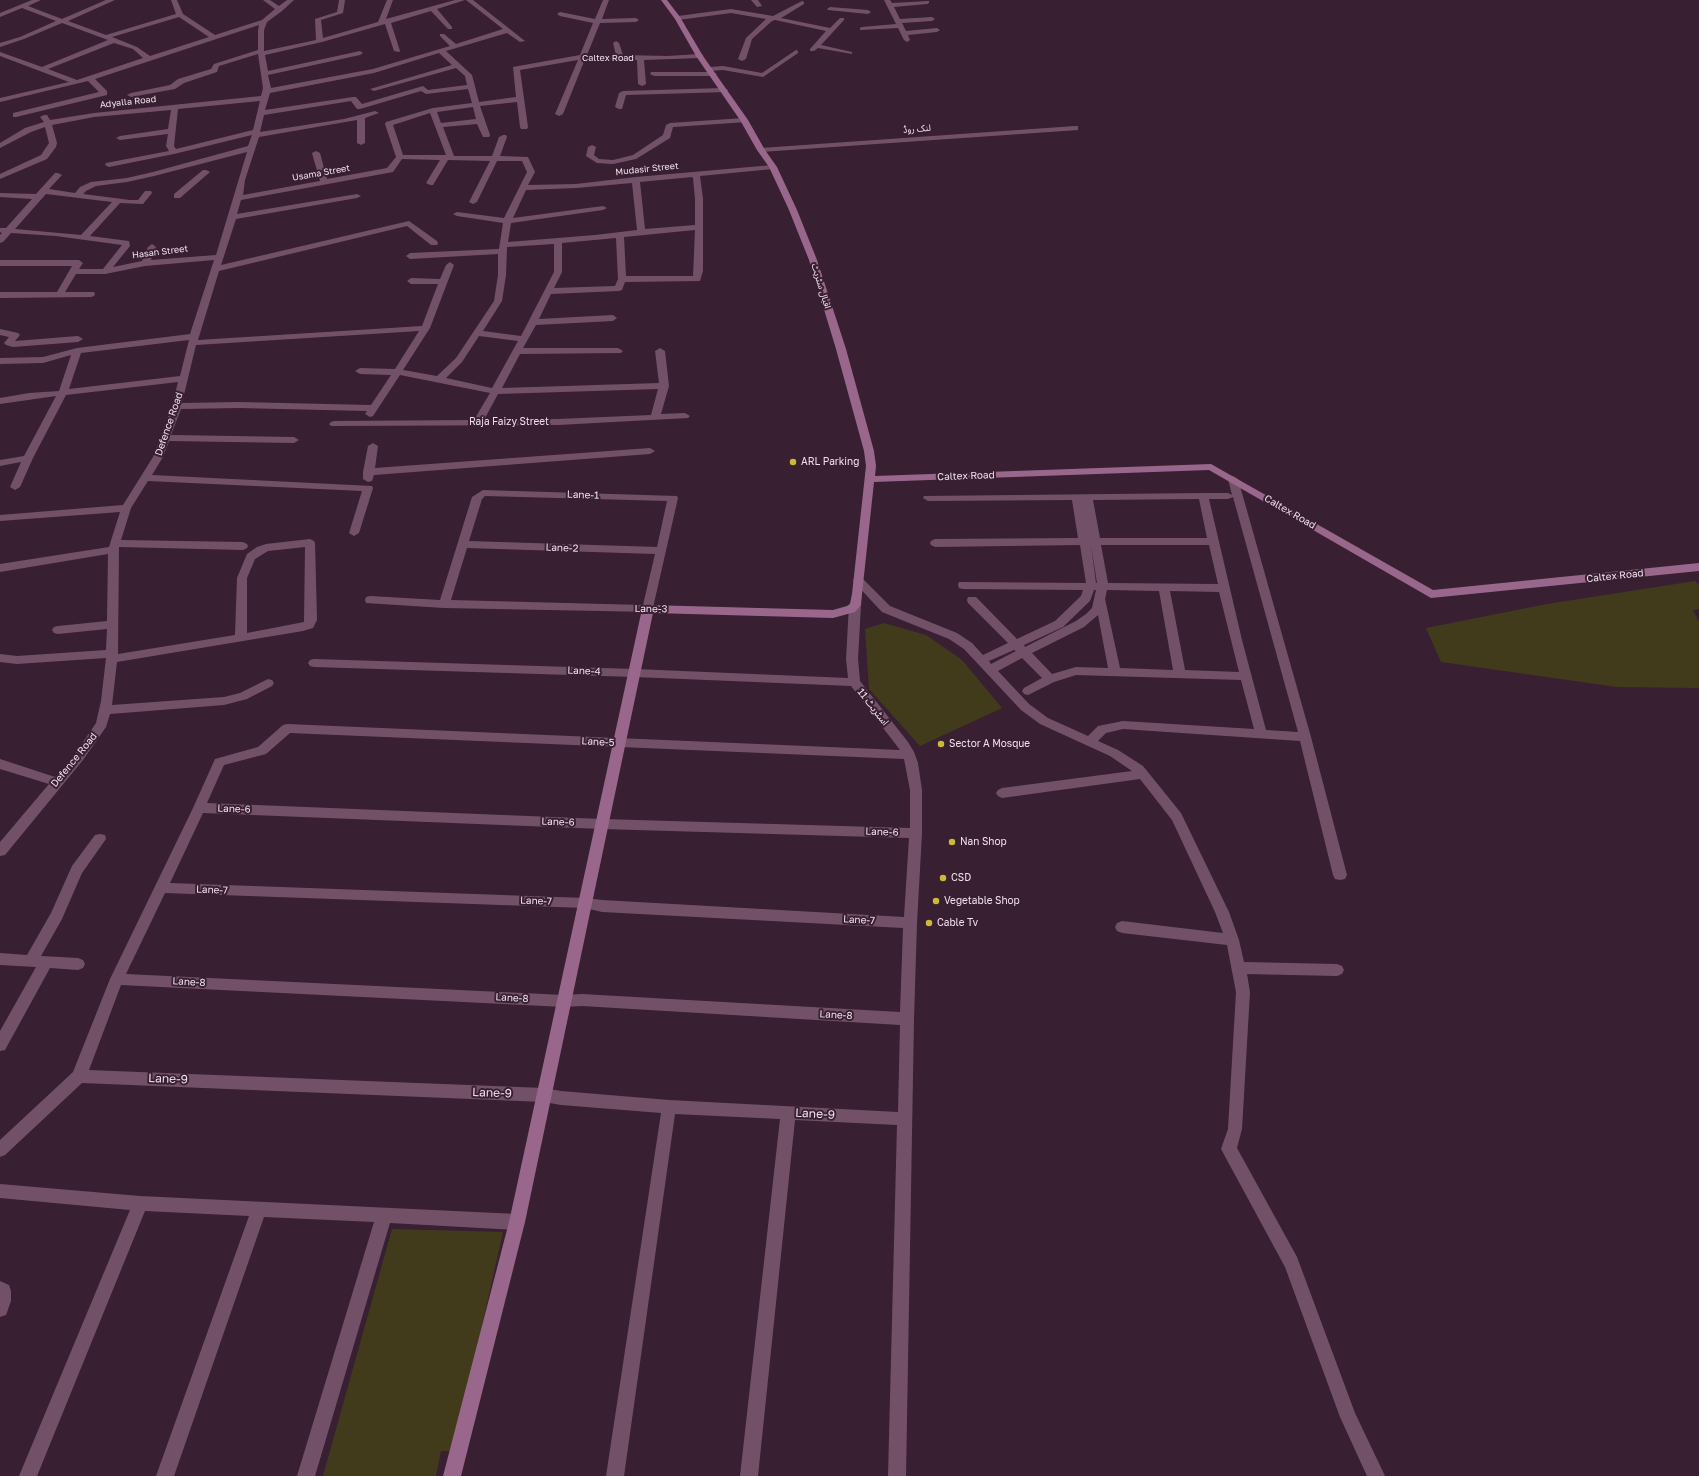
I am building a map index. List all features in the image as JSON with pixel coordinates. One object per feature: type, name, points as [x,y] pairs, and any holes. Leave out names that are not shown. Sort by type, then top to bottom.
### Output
[{"type":"street","points":[[0,15],[38,0]]},
{"type":"street","points":[[0,45],[62,22],[112,0]]},
{"type":"street","points":[[174,0],[180,15],[216,38]]},
{"type":"street","points":[[266,0],[280,10]]},
{"type":"street","points":[[0,100],[77,82],[216,38],[264,21],[291,0]]},
{"type":"street","points":[[320,41],[318,19],[340,13],[342,0]]},
{"type":"street","points":[[390,0],[384,22],[396,51]]},
{"type":"street","points":[[132,95],[172,87],[180,81],[214,70],[216,65],[221,62],[261,52],[320,41],[462,0]]},
{"type":"street","points":[[469,0],[522,41]]},
{"type":"street","points":[[559,114],[596,21],[606,0]]},
{"type":"street","name":"اقبال سٹریٹ","points":[[664,0],[678,18],[700,56],[744,120],[761,150],[773,167],[794,210],[836,334],[869,451],[871,466],[855,605]]},
{"type":"street","points":[[754,0],[759,6]]},
{"type":"street","points":[[835,0],[829,11],[868,12]]},
{"type":"street","points":[[907,40],[888,2],[927,2]]},
{"type":"street","points":[[742,59],[749,38],[772,19],[802,3]]},
{"type":"street","points":[[22,6],[135,48],[148,59]]},
{"type":"street","points":[[432,8],[450,28]]},
{"type":"street","points":[[678,18],[731,11],[744,12],[831,30]]},
{"type":"street","points":[[560,14],[596,21],[636,20]]},
{"type":"street","points":[[106,37],[180,15]]},
{"type":"street","points":[[842,19],[814,48],[850,53]]},
{"type":"street","points":[[901,27],[932,19]]},
{"type":"street","name":"Defence Road","points":[[0,851],[79,757],[102,724],[111,656],[114,546],[126,508],[158,457],[177,406],[193,340],[238,198],[241,180],[262,113],[267,88],[261,52],[261,30],[264,21]]},
{"type":"street","points":[[862,29],[901,27],[937,30]]},
{"type":"street","name":"Adyalla Road","points":[[0,146],[28,130],[48,123],[94,115],[174,107],[265,95],[374,71],[508,30]]},
{"type":"street","points":[[442,34],[455,46]]},
{"type":"street","points":[[0,38],[11,42]]},
{"type":"street","points":[[42,69],[115,40]]},
{"type":"street","points":[[616,43],[620,58]]},
{"type":"street","points":[[441,51],[468,76],[475,105],[486,135]]},
{"type":"street","points":[[654,74],[711,71],[723,68],[763,75],[796,52]]},
{"type":"street","points":[[265,74],[360,53]]},
{"type":"street","points":[[0,54],[77,82]]},
{"type":"street","name":"Caltex Road","points":[[520,99],[516,69],[582,57],[667,58],[700,56]]},
{"type":"street","points":[[640,58],[642,84]]},
{"type":"street","points":[[374,89],[456,66]]},
{"type":"street","points":[[16,115],[104,93],[90,78]]},
{"type":"street","points":[[262,113],[353,99],[360,107],[423,88],[426,92],[471,87]]},
{"type":"street","points":[[619,106],[623,93],[724,90]]},
{"type":"street","points":[[439,379],[459,360],[498,301],[507,221],[531,172],[525,159],[400,157],[389,124],[433,110],[520,99],[524,127]]},
{"type":"street","points":[[174,107],[170,146],[174,152]]},
{"type":"street","points":[[0,177],[44,157],[53,144],[48,123],[40,109]]},
{"type":"street","points":[[433,110],[448,158]]},
{"type":"street","points":[[109,165],[256,133],[344,121],[375,114]]},
{"type":"street","points":[[361,117],[361,143]]},
{"type":"street","points":[[592,147],[590,156],[597,160],[613,162],[636,157],[667,136],[670,125],[744,120]]},
{"type":"street","points":[[439,126],[480,121]]},
{"type":"street","name":"لنک روڈ","points":[[761,150],[1075,128]]},
{"type":"street","points":[[120,138],[172,131]]},
{"type":"street","points":[[473,202],[495,158],[503,137]]},
{"type":"street","points":[[77,195],[83,188],[94,184],[127,180],[251,148]]},
{"type":"street","points":[[316,153],[324,182]]},
{"type":"street","name":"Usama Street","points":[[238,198],[390,170],[400,157]]},
{"type":"street","points":[[430,183],[448,158]]},
{"type":"street","points":[[177,196],[206,172],[182,167]]},
{"type":"street","name":"Mudasir Street","points":[[522,188],[576,186],[636,179],[773,167]]},
{"type":"street","points":[[692,174],[697,177],[699,199],[699,271],[696,288]]},
{"type":"street","points":[[0,240],[4,230],[58,175]]},
{"type":"street","points":[[636,179],[641,232]]},
{"type":"street","points":[[0,195],[77,195],[118,201],[140,202],[148,193]]},
{"type":"street","points":[[231,217],[357,196]]},
{"type":"street","points":[[84,237],[118,201]]},
{"type":"street","points":[[457,214],[507,221],[603,208]]},
{"type":"street","points":[[215,269],[408,223],[434,243]]},
{"type":"street","points":[[410,256],[503,248],[698,227]]},
{"type":"street","points":[[4,230],[84,237],[126,243],[126,246],[105,271]]},
{"type":"street","points":[[549,291],[619,288],[622,279],[620,235]]},
{"type":"street","points":[[478,422],[524,339],[558,272],[558,241]]},
{"type":"street","points":[[145,263],[152,247]]},
{"type":"street","name":"Hasan Street","points":[[73,272],[105,271],[145,263],[219,257]]},
{"type":"street","points":[[0,263],[79,263],[59,295]]},
{"type":"street","points":[[363,424],[426,328],[450,265]]},
{"type":"street","points":[[622,279],[697,278]]},
{"type":"street","points":[[411,282],[443,282]]},
{"type":"street","points":[[0,295],[91,294]]},
{"type":"street","points":[[533,322],[613,318]]},
{"type":"street","points":[[0,361],[43,360],[77,351],[193,340],[426,328]]},
{"type":"street","points":[[0,332],[15,335],[9,343],[13,344],[78,339]]},
{"type":"street","points":[[478,333],[524,339]]},
{"type":"street","points":[[14,487],[63,394],[77,351]]},
{"type":"street","points":[[517,351],[618,352]]},
{"type":"street","points":[[655,418],[664,386],[660,351]]},
{"type":"street","points":[[360,371],[398,372],[495,391],[664,386]]},
{"type":"street","points":[[0,401],[28,396],[63,394],[184,378]]},
{"type":"street","points":[[177,406],[239,405],[374,408]]},
{"type":"street","name":"Raja Faizy Street","points":[[334,424],[558,422],[685,416]]},
{"type":"street","points":[[165,438],[294,440]]},
{"type":"street","points":[[354,533],[368,488],[368,472],[373,446]]},
{"type":"street","points":[[368,472],[650,451]]},
{"type":"street","points":[[0,463],[28,458]]},
{"type":"street","name":"Caltex Road","points":[[869,479],[1212,467],[1431,594],[1699,567]]},
{"type":"street","points":[[144,478],[368,488]]},
{"type":"street","points":[[1233,479],[1305,737],[1340,875]]},
{"type":"street","name":"Lane-1","points":[[462,544],[477,497],[483,493],[494,492],[673,498],[662,551]]},
{"type":"street","points":[[1203,496],[1224,588],[1261,733]]},
{"type":"street","points":[[928,498],[1228,496]]},
{"type":"street","points":[[987,664],[1020,648],[1080,624],[1090,617],[1097,609],[1103,587],[1090,542],[1082,497]]},
{"type":"street","points":[[0,518],[126,508]]},
{"type":"street","points":[[935,542],[1213,541]]},
{"type":"street","points":[[1020,648],[1059,624],[1068,617],[1086,598],[1091,583],[1090,542]]},
{"type":"street","points":[[0,658],[17,660],[111,656],[240,638],[309,625],[311,620],[310,543],[266,548],[251,557],[242,578],[240,638]]},
{"type":"street","points":[[444,604],[462,544]]},
{"type":"street","name":"Lane-2","points":[[462,544],[662,551]]},
{"type":"street","points":[[0,568],[114,546],[243,546]]},
{"type":"street","points":[[452,1476],[517,1222],[648,609],[662,551]]},
{"type":"street","points":[[858,581],[886,609],[953,636],[968,646],[987,664],[1021,703],[1044,721],[1114,753],[1139,769],[1177,816],[1222,912],[1232,940],[1243,992],[1235,1129],[1229,1149],[1291,1262],[1348,1417],[1376,1476]]},
{"type":"street","points":[[963,585],[1224,588]]},
{"type":"street","points":[[1164,588],[1180,674]]},
{"type":"street","name":"Lane-3","points":[[370,600],[444,604],[834,614],[847,612],[855,605]]},
{"type":"street","points":[[972,600],[1050,679]]},
{"type":"street","points":[[1100,600],[1115,672]]},
{"type":"street","name":"اسٹریٹ 11","points":[[855,605],[852,659],[854,682],[904,745],[910,755]]},
{"type":"street","points":[[58,630],[112,624]]},
{"type":"street","name":"Lane-4","points":[[314,664],[635,673],[854,682]]},
{"type":"street","points":[[1028,691],[1050,679],[1076,671],[1246,676]]},
{"type":"street","points":[[105,710],[224,701],[243,696],[268,683]]},
{"type":"street","points":[[1090,742],[1102,730],[1123,725],[1305,737]]},
{"type":"street","name":"Lane-5","points":[[199,808],[220,762],[262,750],[287,728],[910,755]]},
{"type":"street","points":[[897,1476],[907,1019],[910,922],[916,833],[915,779],[910,755]]},
{"type":"street","points":[[0,764],[57,782]]},
{"type":"street","points":[[1002,793],[1143,774]]},
{"type":"street","points":[[0,1150],[79,1076],[117,979],[162,888],[199,808]]},
{"type":"street","name":"Lane-6","points":[[199,808],[602,824],[916,833]]},
{"type":"street","points":[[31,961],[57,915],[77,870],[100,839]]},
{"type":"street","name":"Lane-7","points":[[162,888],[585,903],[602,906],[910,922]]},
{"type":"street","points":[[1122,928],[1232,940]]},
{"type":"street","points":[[0,959],[78,964]]},
{"type":"street","points":[[0,1045],[46,962]]},
{"type":"street","points":[[1239,968],[1337,970]]},
{"type":"street","name":"Lane-8","points":[[117,979],[564,1001],[590,1001],[907,1019]]},
{"type":"street","name":"Lane-9","points":[[79,1076],[544,1095],[561,1098],[669,1107],[905,1119]]},
{"type":"street","points":[[615,1476],[669,1107]]},
{"type":"street","points":[[749,1476],[788,1113]]},
{"type":"street","points":[[0,1191],[140,1204],[517,1222]]},
{"type":"street","points":[[28,1476],[140,1204]]},
{"type":"street","points":[[165,1476],[259,1210]]},
{"type":"street","points":[[306,1476],[384,1216]]},
{"type":"street","points":[[0,1288],[3,1291],[3,1301],[0,1309]]},
{"type":"shaded area","points":[[1695,581],[1699,585],[1699,609],[1693,610],[1699,622],[1699,688],[1617,687],[1441,662],[1426,628],[1547,604]]},
{"type":"shaded area","points":[[884,623],[926,635],[962,660],[1002,708],[920,746],[869,689],[865,629]]},
{"type":"shaded area","points":[[392,1229],[503,1232],[454,1451],[441,1451],[436,1476],[323,1476]]},
{"type":"place","name":"ARL Parking","points":[[793,462]]},
{"type":"place","name":"Sector A Mosque","points":[[941,744]]},
{"type":"place","name":"Nan Shop","points":[[952,842]]},
{"type":"place","name":"CSD","points":[[943,878]]},
{"type":"place","name":"Vegetable Shop","points":[[936,901]]},
{"type":"place","name":"Cable Tv","points":[[929,923]]}]
